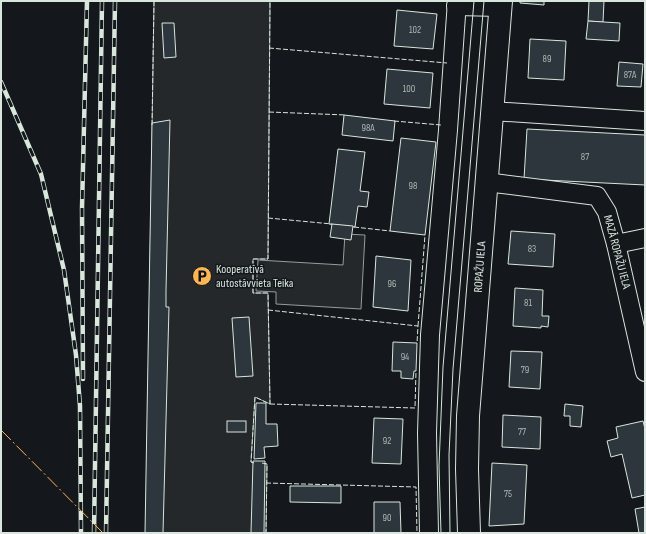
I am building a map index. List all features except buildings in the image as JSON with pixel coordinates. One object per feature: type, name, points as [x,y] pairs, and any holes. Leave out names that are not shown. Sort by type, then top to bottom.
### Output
[{"type":"street","points":[[429,533],[427,433],[430,335],[447,146],[456,4],[500,4]]},
{"type":"street","name":"ROPAŽU IELA","points":[[469,533],[467,469],[468,416],[500,4]]},
{"type":"street","points":[[491,111],[645,121]]},
{"type":"street","name":"MAZĀ ROPAŽU IELA","points":[[486,182],[597,196],[607,212],[616,244],[645,372]]},
{"type":"street","points":[[616,244],[645,238]]},
{"type":"shaded area","name":"Kooperatīvā autostāvvieta Teika","points":[[154,1],[270,1],[268,259],[253,259],[253,293],[268,293],[270,404],[255,397],[251,462],[267,464],[266,533],[146,533]]},
{"type":"shaded area","points":[[345,234],[365,235],[361,309],[276,304],[276,292],[256,291],[258,260],[343,265]]},
{"type":"tram line","points":[[441,533],[439,466],[443,367],[474,1]]},
{"type":"tram line","points":[[450,533],[449,455],[453,369],[484,1]]},
{"type":"railway","points":[[83,379],[82,208],[87,1]]},
{"type":"railway","points":[[94,533],[102,1]]},
{"type":"railway","points":[[106,533],[115,1]]},
{"type":"railway","points":[[1,82],[41,174],[64,270],[76,355],[80,406],[81,533]]},
{"type":"fence","points":[[152,125],[154,1]]},
{"type":"fence","points":[[254,463],[251,462],[255,397],[270,404],[268,293],[253,293],[253,259],[268,259],[270,1]]},
{"type":"fence","points":[[269,48],[447,63]]},
{"type":"fence","points":[[269,112],[346,115]]},
{"type":"fence","points":[[394,121],[441,125]]},
{"type":"fence","points":[[268,218],[332,224]]},
{"type":"fence","points":[[354,227],[390,231]]},
{"type":"fence","points":[[418,326],[425,235]]},
{"type":"fence","points":[[268,310],[418,326],[417,343]]},
{"type":"fence","points":[[270,404],[415,408],[416,371]]},
{"type":"fence","points":[[262,463],[267,464],[266,533]]},
{"type":"fence","points":[[266,483],[416,487],[417,533]]},
{"type":"power","points":[[1,430],[103,533]]},
{"type":"place","name":"Kooperatīvā autostāvvieta Teika","points":[[202,276]]}]
